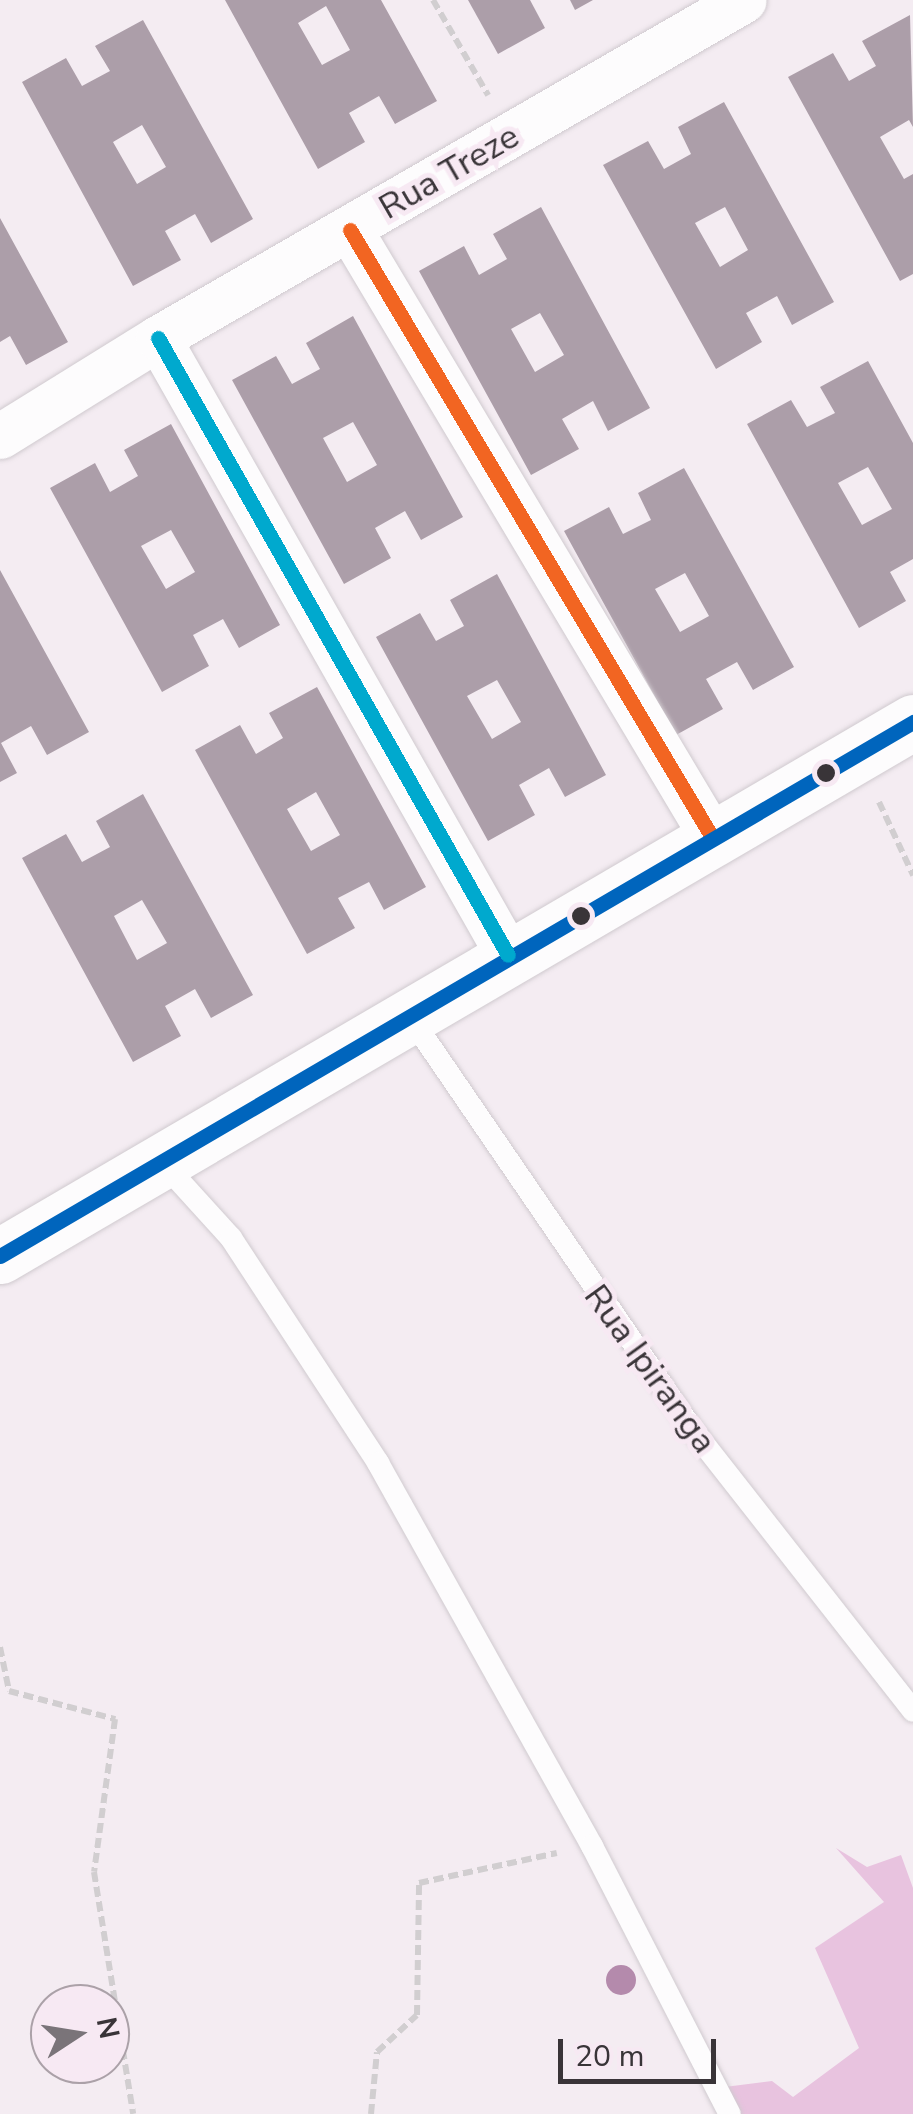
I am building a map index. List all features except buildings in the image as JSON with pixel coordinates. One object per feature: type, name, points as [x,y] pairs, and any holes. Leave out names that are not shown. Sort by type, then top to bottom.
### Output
[{"type":"street","name":"Rua Treze","points":[[0,436],[158,338],[744,0]]},
{"type":"street","points":[[350,230],[712,837]]},
{"type":"street","points":[[158,338],[508,955]]},
{"type":"street","points":[[0,1256],[163,1163],[407,1013],[913,722]]},
{"type":"lane","name":"Rua Ipiranga","points":[[407,1013],[689,1425],[913,1711]]},
{"type":"lane","points":[[163,1163],[231,1238],[298,1335],[388,1479],[592,1846],[730,2114]]},
{"type":"path","points":[[433,0],[511,136]]},
{"type":"path","points":[[0,1647],[10,1691],[114,1719],[94,1872],[134,2114]]},
{"type":"path","points":[[371,2114],[378,2052],[416,2015],[419,1883],[592,1846]]},
{"type":"shaded area","points":[[836,1848],[867,1867],[901,1855],[913,1888],[913,2114],[720,2114],[709,2089],[772,2081],[793,2097],[859,2048],[815,1948],[884,1902]]},
{"type":"transit line","points":[[350,230],[712,837]]},
{"type":"transit line","points":[[158,338],[508,955]]},
{"type":"transit line","points":[[0,1256],[913,722]]}]
